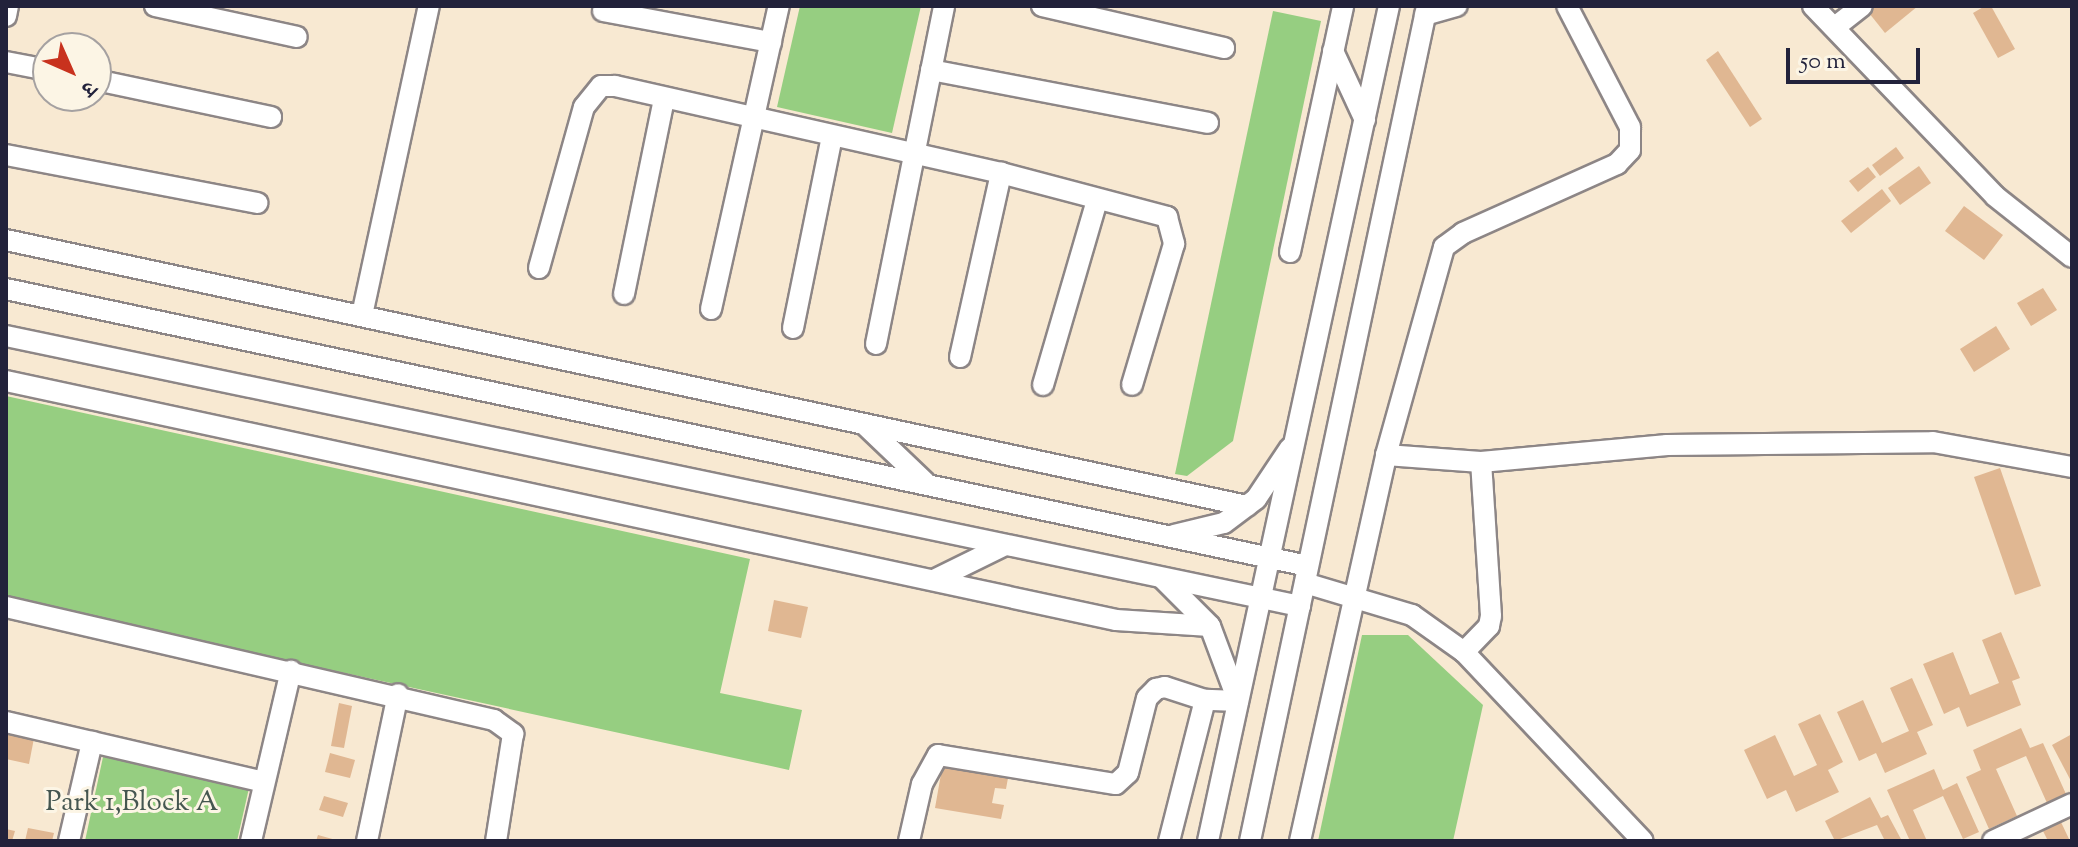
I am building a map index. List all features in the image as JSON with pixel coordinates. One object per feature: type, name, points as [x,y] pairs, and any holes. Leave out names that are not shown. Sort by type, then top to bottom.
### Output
[{"type":"street","points":[[6,16],[8,6]]},
{"type":"street","points":[[155,6],[297,37]]},
{"type":"street","points":[[362,315],[429,6]]},
{"type":"street","points":[[711,309],[779,6]]},
{"type":"street","points":[[876,344],[944,6]]},
{"type":"street","points":[[1042,6],[1224,48]]},
{"type":"street","points":[[1290,252],[1343,6]]},
{"type":"street","points":[[1208,841],[1389,6]]},
{"type":"street","points":[[1250,841],[1426,11],[1457,6]]},
{"type":"street","points":[[1300,841],[1386,455],[1444,247],[1463,233],[1617,164],[1630,150],[1630,127],[1567,6]]},
{"type":"street","points":[[1813,6],[1995,196],[2072,257]]},
{"type":"street","points":[[1835,27],[1862,6]]},
{"type":"street","points":[[603,11],[771,42]]},
{"type":"street","points":[[1333,51],[1365,120]]},
{"type":"street","points":[[6,62],[32,67]]},
{"type":"street","points":[[931,70],[1208,123]]},
{"type":"street","points":[[112,83],[271,117]]},
{"type":"street","points":[[539,268],[584,107],[601,86],[615,86],[1001,173],[1167,217],[1173,225],[1174,244],[1132,385]]},
{"type":"street","points":[[624,294],[664,99]]},
{"type":"street","points":[[793,328],[832,136]]},
{"type":"street","points":[[6,155],[257,203]]},
{"type":"street","points":[[960,357],[1001,173]]},
{"type":"street","points":[[1043,385],[1097,200]]},
{"type":"street","points":[[6,240],[1247,506]]},
{"type":"street","points":[[6,289],[1270,557],[1352,598],[1412,615],[1464,652],[1643,841]]},
{"type":"street","points":[[6,336],[1300,606]]},
{"type":"street","points":[[6,381],[1116,620],[1210,626]]},
{"type":"street","points":[[864,424],[926,483]]},
{"type":"street","points":[[1171,536],[1224,523],[1247,506],[1295,442]]},
{"type":"street","points":[[1386,455],[1481,462],[1667,445],[1933,442],[2072,467]]},
{"type":"street","points":[[1464,652],[1489,626],[1491,616],[1481,462]]},
{"type":"street","points":[[936,579],[1005,545]]},
{"type":"street","points":[[1160,577],[1210,626],[1238,701]]},
{"type":"street","points":[[6,607],[398,694],[494,720],[513,734],[496,841]]},
{"type":"street","points":[[251,841],[291,671]]},
{"type":"street","points":[[909,841],[922,784],[938,755],[1116,784],[1128,773],[1147,698],[1156,689],[1165,687],[1205,700],[1238,701]]},
{"type":"street","points":[[367,841],[398,694]]},
{"type":"street","points":[[1169,841],[1205,700]]},
{"type":"street","points":[[6,722],[263,782]]},
{"type":"street","points":[[69,841],[92,742]]},
{"type":"street","points":[[1993,841],[2072,804]]},
{"type":"green space","points":[[800,6],[921,6],[892,133],[777,107]]},
{"type":"green space","points":[[1273,11],[1321,21],[1233,441],[1187,476],[1175,474]]},
{"type":"green space","points":[[6,396],[750,559],[720,693],[802,710],[789,770],[6,599]]},
{"type":"green space","points":[[1362,635],[1408,635],[1483,705],[1453,841],[1318,841]]},
{"type":"green space","name":"Park 1,Block A","points":[[103,757],[249,788],[237,841],[85,841]]},
{"type":"building","points":[[1868,6],[1918,6],[1885,33],[1865,8]]},
{"type":"building","points":[[1991,6],[2015,49],[1998,58],[1973,13]]},
{"type":"building","points":[[1718,51],[1762,119],[1750,127],[1706,60]]},
{"type":"building","points":[[1896,147],[1904,158],[1880,176],[1872,165]]},
{"type":"building","points":[[1919,166],[1931,183],[1900,205],[1888,188]]},
{"type":"building","points":[[1868,167],[1876,177],[1858,192],[1849,181]]},
{"type":"building","points":[[1882,189],[1891,201],[1851,233],[1841,221]]},
{"type":"building","points":[[1964,206],[2003,235],[1984,260],[1945,231]]},
{"type":"building","points":[[2043,288],[2057,310],[2031,326],[2017,303]]},
{"type":"building","points":[[1996,326],[2010,349],[1974,372],[1960,349]]},
{"type":"building","points":[[2000,468],[2041,586],[2015,595],[1974,477]]},
{"type":"building","points":[[774,600],[808,607],[801,638],[768,631]]},
{"type":"building","points":[[2001,632],[2020,678],[2012,681],[2021,705],[1967,727],[1959,707],[1944,714],[1923,664],[1953,652],[1970,695],[1999,683],[1982,640]]},
{"type":"building","points":[[1912,678],[1933,725],[1917,732],[1927,754],[1885,773],[1876,753],[1859,761],[1837,712],[1863,700],[1882,743],[1909,731],[1890,688]]},
{"type":"building","points":[[339,703],[352,706],[344,748],[331,746]]},
{"type":"building","points":[[1820,714],[1843,762],[1828,770],[1839,792],[1796,812],[1786,790],[1767,799],[1744,750],[1775,735],[1794,776],[1817,765],[1798,724]]},
{"type":"building","points":[[6,727],[35,733],[29,764],[6,759]]},
{"type":"building","points":[[2021,728],[2030,748],[2043,743],[2066,794],[2047,803],[2026,756],[1996,769],[2017,816],[1989,829],[1966,777],[1981,770],[1973,750]]},
{"type":"building","points":[[2072,734],[2072,783],[2052,745]]},
{"type":"building","points":[[330,753],[355,760],[350,778],[325,772]]},
{"type":"building","points":[[944,757],[1010,767],[1006,789],[995,788],[992,803],[1004,805],[1001,819],[935,808]]},
{"type":"building","points":[[1934,769],[1943,790],[1957,783],[1979,832],[1963,839],[1943,796],[1913,810],[1927,841],[1910,841],[1887,790]]},
{"type":"building","points":[[324,796],[348,803],[343,817],[319,810]]},
{"type":"building","points":[[1870,797],[1881,818],[1888,815],[1902,841],[1885,841],[1877,825],[1835,841],[1825,821]]},
{"type":"building","points":[[2059,818],[2070,841],[2048,841],[2041,827]]},
{"type":"building","points":[[28,828],[54,833],[52,841],[25,841]]},
{"type":"building","points":[[6,829],[15,831],[12,841],[6,841]]},
{"type":"building","points":[[318,835],[336,840],[336,841],[316,841]]}]
